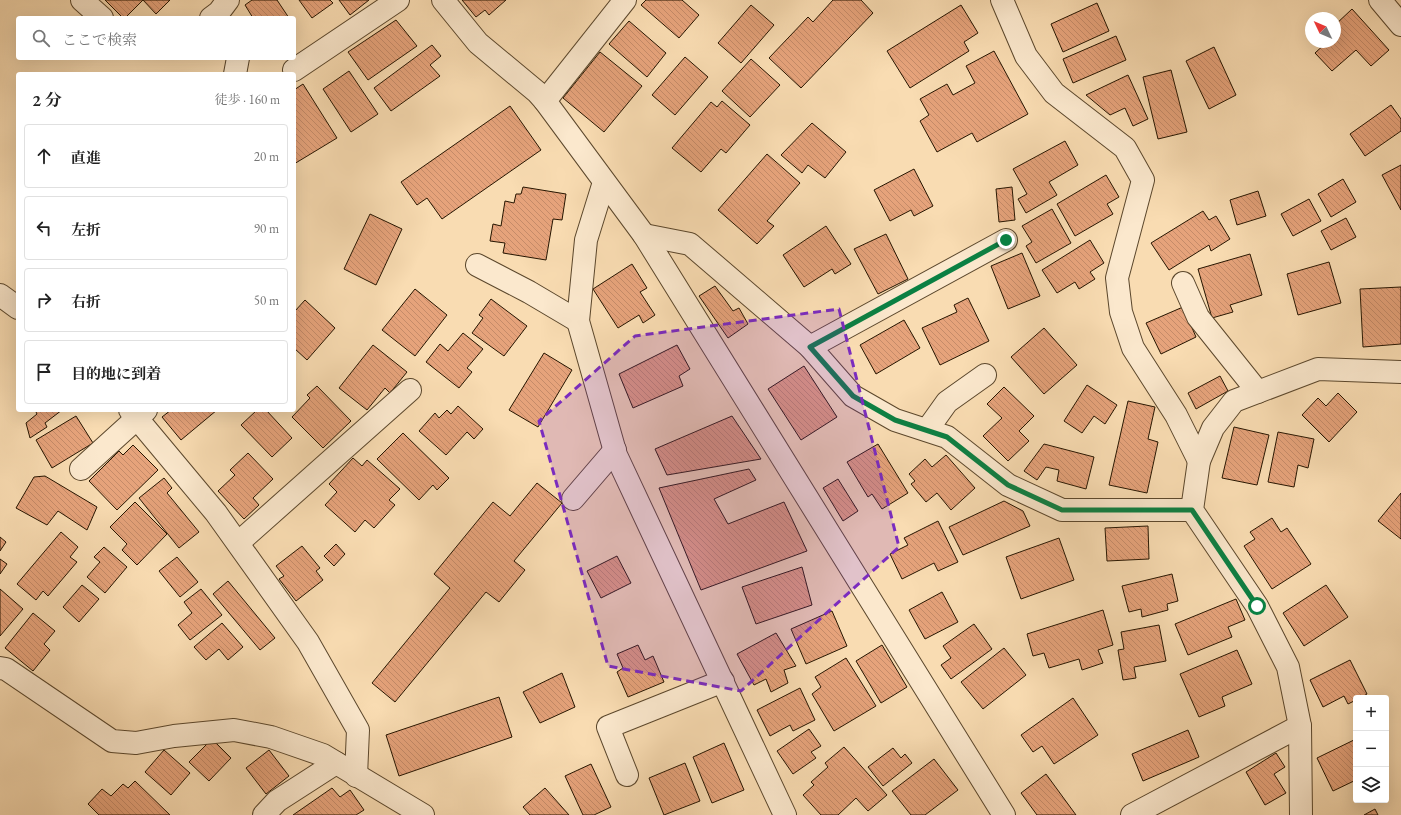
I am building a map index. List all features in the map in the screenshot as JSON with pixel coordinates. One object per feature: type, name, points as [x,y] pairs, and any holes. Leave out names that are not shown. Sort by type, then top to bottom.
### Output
[{"type":"street","points":[[82,0],[100,16]]},
{"type":"street","points":[[294,70],[398,0]]},
{"type":"street","points":[[443,0],[478,43],[537,92],[545,101],[644,235],[1004,815]]},
{"type":"street","points":[[545,101],[625,0]]},
{"type":"street","points":[[1002,0],[1026,56],[1054,94],[1125,148],[1143,180],[1117,278],[1121,312],[1133,348],[1176,415],[1199,461]]},
{"type":"street","points":[[1380,0],[1401,25]]},
{"type":"street","points":[[235,72],[238,60]]},
{"type":"street","points":[[604,182],[586,240],[578,320],[615,450],[785,815]]},
{"type":"street","points":[[644,235],[690,244],[810,347],[853,396],[895,420],[947,437],[1008,485],[1062,510],[1192,510]]},
{"type":"street","points":[[810,347],[1006,240]]},
{"type":"street","points":[[477,265],[578,320]]},
{"type":"street","points":[[1183,283],[1198,317],[1258,392]]},
{"type":"street","points":[[0,295],[16,307]]},
{"type":"street","points":[[1301,815],[1300,726],[1288,667],[1257,606],[1192,510],[1199,461],[1213,428],[1234,401],[1318,369],[1401,372]]},
{"type":"street","points":[[927,430],[947,402],[985,375]]},
{"type":"street","points":[[238,543],[410,390]]},
{"type":"street","points":[[81,469],[137,413],[216,513],[308,642],[358,730],[356,776]]},
{"type":"street","points":[[573,499],[615,450]]},
{"type":"street","points":[[0,668],[6,669],[112,741],[136,743],[174,736],[234,730],[271,737],[323,755],[423,815]]},
{"type":"street","points":[[627,775],[608,727],[723,681]]},
{"type":"street","points":[[1132,815],[1300,726]]},
{"type":"street","points":[[264,815],[277,801],[336,763]]},
{"type":"highlighted area","points":[[839,309],[899,547],[741,691],[608,666],[539,421],[635,336]]},
{"type":"building","points":[[105,0],[143,0],[127,16],[121,16]]},
{"type":"building","points":[[143,0],[170,0],[156,14]]},
{"type":"building","points":[[252,0],[277,0],[288,16],[252,16],[245,5]]},
{"type":"building","points":[[299,0],[330,0],[333,3],[312,18]]},
{"type":"building","points":[[339,0],[369,0],[350,15]]},
{"type":"building","points":[[462,0],[506,0],[489,15],[485,10],[476,17]]},
{"type":"building","points":[[646,0],[682,0],[699,15],[679,38],[641,5]]},
{"type":"building","points":[[833,0],[861,0],[873,13],[801,88],[769,58],[808,17],[813,22]]},
{"type":"building","points":[[1097,3],[1109,31],[1063,52],[1051,24]]},
{"type":"building","points":[[751,5],[774,25],[741,63],[718,43]]},
{"type":"building","points":[[961,5],[978,33],[964,42],[969,51],[910,88],[887,51]]},
{"type":"building","points":[[1352,9],[1389,50],[1371,66],[1356,50],[1332,71],[1315,53],[1320,48],[1341,48],[1341,19]]},
{"type":"building","points":[[396,20],[417,46],[368,80],[348,52]]},
{"type":"building","points":[[629,21],[666,53],[647,77],[609,44]]},
{"type":"building","points":[[1116,36],[1126,60],[1073,83],[1063,59]]},
{"type":"building","points":[[432,45],[441,56],[430,65],[440,76],[391,111],[374,88]]},
{"type":"building","points":[[1214,47],[1236,95],[1209,109],[1186,61]]},
{"type":"building","points":[[994,51],[1028,114],[977,142],[972,133],[937,152],[920,121],[929,115],[920,99],[947,84],[953,95],[975,83],[966,66]]},
{"type":"building","points":[[600,52],[642,86],[604,132],[563,98]]},
{"type":"building","points":[[685,57],[708,77],[675,115],[652,95]]},
{"type":"building","points":[[751,59],[780,85],[750,117],[722,91]]},
{"type":"building","points":[[1171,70],[1187,132],[1158,139],[1143,77]]},
{"type":"building","points":[[349,71],[378,114],[351,132],[323,89]]},
{"type":"building","points":[[1128,75],[1148,119],[1133,126],[1125,108],[1110,115],[1086,95]]},
{"type":"building","points":[[303,84],[337,138],[296,163],[296,89]]},
{"type":"building","points":[[722,101],[750,125],[726,153],[721,149],[701,172],[672,148],[711,102],[717,107]]},
{"type":"building","points":[[1391,105],[1401,119],[1401,131],[1365,156],[1350,134]]},
{"type":"building","points":[[510,106],[541,150],[442,219],[427,198],[417,205],[401,182]]},
{"type":"building","points":[[812,123],[846,152],[825,178],[808,165],[802,173],[781,155]]},
{"type":"building","points":[[1065,141],[1078,165],[1049,182],[1057,195],[1026,213],[1018,199],[1027,194],[1013,169]]},
{"type":"building","points":[[767,154],[800,183],[767,221],[774,226],[757,244],[718,210]]},
{"type":"building","points":[[1401,165],[1401,210],[1382,175]]},
{"type":"building","points":[[914,169],[933,206],[914,216],[911,210],[890,221],[874,190]]},
{"type":"building","points":[[1106,175],[1119,197],[1107,204],[1113,214],[1075,236],[1057,204]]},
{"type":"building","points":[[1343,179],[1356,202],[1331,217],[1318,194]]},
{"type":"building","points":[[523,187],[566,194],[562,220],[553,219],[546,260],[503,253],[505,243],[490,241],[493,224],[501,226],[505,201],[514,203],[516,194],[521,194]]},
{"type":"building","points":[[1012,187],[1015,220],[999,222],[996,189]]},
{"type":"building","points":[[1258,191],[1266,216],[1237,225],[1230,200]]},
{"type":"building","points":[[1309,199],[1321,221],[1293,236],[1281,214]]},
{"type":"building","points":[[1052,209],[1071,243],[1036,263],[1026,246],[1032,242],[1022,226]]},
{"type":"building","points":[[1203,211],[1209,220],[1216,216],[1230,239],[1211,251],[1209,245],[1169,270],[1151,243]]},
{"type":"building","points":[[370,214],[402,229],[376,285],[344,269]]},
{"type":"building","points":[[1346,218],[1356,237],[1331,250],[1321,231]]},
{"type":"building","points":[[826,226],[851,264],[835,274],[832,269],[804,287],[783,255]]},
{"type":"building","points":[[886,234],[908,279],[878,294],[854,249]]},
{"type":"building","points":[[1090,240],[1104,263],[1090,272],[1095,279],[1079,289],[1075,282],[1057,293],[1042,270]]},
{"type":"building","points":[[1022,253],[1040,296],[1008,309],[991,266]]},
{"type":"building","points":[[1250,254],[1262,295],[1230,305],[1233,312],[1212,318],[1198,269]]},
{"type":"building","points":[[1329,262],[1341,303],[1298,315],[1287,274]]},
{"type":"building","points":[[632,264],[647,288],[640,292],[655,315],[643,323],[639,315],[618,328],[593,289]]},
{"type":"building","points":[[715,286],[733,311],[739,308],[748,324],[728,338],[699,296]]},
{"type":"building","points":[[1401,287],[1401,344],[1363,347],[1360,289]]},
{"type":"building","points":[[415,289],[447,315],[415,356],[382,330]]},
{"type":"building","points":[[968,298],[989,341],[940,365],[922,328],[957,312],[954,305]]},
{"type":"building","points":[[491,299],[527,326],[504,356],[472,333],[483,318],[479,315]]},
{"type":"building","points":[[305,300],[335,328],[307,360],[296,350],[296,310]]},
{"type":"building","points":[[1183,307],[1196,337],[1161,354],[1146,323]]},
{"type":"building","points":[[904,320],[920,348],[876,374],[860,345]]},
{"type":"building","points":[[1044,328],[1077,365],[1044,394],[1011,357]]},
{"type":"building","points":[[463,333],[483,349],[467,368],[472,372],[459,388],[426,362],[440,344],[448,351]]},
{"type":"building","points":[[373,345],[407,372],[390,393],[385,388],[367,410],[339,388]]},
{"type":"building","points":[[677,345],[690,369],[679,376],[683,386],[633,408],[619,374]]},
{"type":"building","points":[[544,353],[572,370],[538,427],[509,410]]},
{"type":"building","points":[[804,366],[837,417],[801,440],[768,389]]},
{"type":"building","points":[[1220,376],[1228,391],[1196,409],[1188,393]]},
{"type":"building","points":[[1087,385],[1117,405],[1105,424],[1094,416],[1082,433],[1064,421]]},
{"type":"building","points":[[317,386],[351,421],[323,448],[292,417],[310,398],[307,395]]},
{"type":"building","points":[[1004,387],[1034,416],[1019,431],[1029,441],[1008,461],[983,436],[1002,418],[987,404]]},
{"type":"building","points":[[1338,393],[1357,412],[1329,442],[1302,415],[1318,398],[1326,406]]},
{"type":"building","points":[[1128,401],[1155,407],[1148,439],[1158,442],[1147,493],[1109,485]]},
{"type":"building","points":[[458,406],[483,429],[474,439],[467,432],[446,455],[419,431],[435,413],[439,418],[447,410],[451,414]]},
{"type":"building","points":[[36,412],[59,412],[45,423],[47,427],[30,438],[26,423],[37,414]]},
{"type":"building","points":[[168,412],[215,412],[181,440],[162,417]]},
{"type":"building","points":[[255,412],[268,412],[292,438],[272,457],[241,425]]},
{"type":"building","points":[[76,416],[93,443],[52,468],[36,440]]},
{"type":"building","points":[[732,416],[761,459],[667,475],[655,449]]},
{"type":"building","points":[[1234,427],[1269,435],[1257,485],[1222,478]]},
{"type":"building","points":[[1278,432],[1314,439],[1308,468],[1298,465],[1294,487],[1268,482]]},
{"type":"building","points":[[403,433],[449,478],[437,490],[433,485],[419,500],[377,459]]},
{"type":"building","points":[[878,444],[908,493],[882,509],[872,494],[868,497],[847,462]]},
{"type":"building","points":[[1044,444],[1094,457],[1086,489],[1057,481],[1059,470],[1046,467],[1037,480],[1024,471]]},
{"type":"building","points":[[133,445],[158,470],[117,510],[89,481],[119,451],[123,455]]},
{"type":"building","points":[[248,453],[273,479],[253,498],[259,505],[244,519],[218,491],[235,475],[230,470]]},
{"type":"building","points":[[946,455],[975,488],[951,510],[937,493],[926,502],[911,484],[915,481],[909,474],[925,459],[932,467]]},
{"type":"building","points":[[353,458],[362,466],[367,460],[400,489],[389,500],[395,505],[374,528],[365,520],[355,532],[325,505],[337,492],[329,484]]},
{"type":"building","points":[[749,469],[756,480],[714,499],[728,524],[784,502],[807,551],[701,590],[659,488]]},
{"type":"building","points":[[45,476],[97,507],[87,530],[58,511],[47,525],[16,508],[34,477]]},
{"type":"building","points":[[164,478],[172,488],[167,493],[199,532],[179,548],[139,498]]},
{"type":"building","points":[[838,479],[858,511],[843,521],[823,488]]},
{"type":"building","points":[[537,483],[562,503],[514,561],[525,570],[499,602],[486,592],[395,702],[372,683],[450,588],[434,574],[493,502],[510,516]]},
{"type":"building","points":[[1401,493],[1401,539],[1378,521]]},
{"type":"building","points":[[1004,501],[1023,511],[1030,526],[963,555],[949,527]]},
{"type":"building","points":[[135,502],[167,534],[137,565],[122,550],[127,544],[110,527]]},
{"type":"building","points":[[1272,518],[1281,532],[1287,528],[1311,564],[1272,589],[1244,546],[1255,539],[1250,532]]},
{"type":"building","points":[[938,521],[958,562],[938,571],[934,563],[902,579],[890,554],[908,545],[904,538]]},
{"type":"building","points":[[1148,526],[1149,559],[1107,561],[1105,528]]},
{"type":"building","points":[[61,532],[78,547],[70,557],[77,562],[48,596],[43,591],[36,600],[17,584]]},
{"type":"building","points":[[0,537],[6,542],[0,551]]},
{"type":"building","points":[[1059,538],[1074,580],[1021,599],[1006,557]]},
{"type":"building","points":[[336,544],[345,554],[334,566],[324,556]]},
{"type":"building","points":[[302,546],[320,568],[316,571],[323,580],[296,601],[279,579],[284,576],[276,566]]},
{"type":"building","points":[[104,547],[127,567],[105,593],[87,577],[100,562],[94,557]]},
{"type":"building","points":[[617,556],[631,583],[601,598],[587,571]]},
{"type":"building","points":[[177,557],[198,582],[180,597],[159,571]]},
{"type":"building","points":[[0,559],[7,564],[0,574]]},
{"type":"building","points":[[802,567],[812,605],[756,624],[742,587]]},
{"type":"building","points":[[1172,574],[1178,601],[1167,604],[1168,610],[1142,617],[1141,609],[1129,612],[1122,586]]},
{"type":"building","points":[[228,581],[275,638],[260,650],[213,594]]},
{"type":"building","points":[[82,585],[99,599],[79,622],[63,607]]},
{"type":"building","points":[[1326,585],[1348,617],[1304,646],[1283,613]]},
{"type":"building","points":[[0,589],[23,609],[0,636]]},
{"type":"building","points":[[201,589],[222,615],[190,640],[178,625],[192,613],[184,602]]},
{"type":"building","points":[[942,592],[958,622],[925,639],[909,610]]},
{"type":"building","points":[[1236,599],[1245,620],[1228,627],[1232,637],[1188,655],[1175,624]]},
{"type":"building","points":[[1103,610],[1113,645],[1098,650],[1103,663],[1082,670],[1079,659],[1049,668],[1044,653],[1033,656],[1027,634]]},
{"type":"building","points":[[832,611],[847,646],[806,664],[791,629]]},
{"type":"building","points":[[33,613],[55,631],[44,644],[50,650],[33,671],[5,648]]},
{"type":"building","points":[[222,623],[243,647],[228,660],[219,649],[206,660],[194,647]]},
{"type":"building","points":[[974,624],[992,649],[951,679],[941,665],[951,658],[943,646]]},
{"type":"building","points":[[1159,625],[1166,661],[1134,667],[1136,678],[1123,680],[1118,650],[1124,649],[1121,632]]},
{"type":"building","points":[[776,633],[796,666],[784,670],[788,683],[771,692],[766,679],[754,685],[737,654]]},
{"type":"building","points":[[638,645],[645,660],[653,656],[664,682],[628,697],[617,672],[623,668],[617,654]]},
{"type":"building","points":[[882,645],[907,687],[881,703],[856,661]]},
{"type":"building","points":[[1004,648],[1026,675],[983,709],[961,682]]},
{"type":"building","points":[[1237,650],[1252,684],[1222,697],[1225,706],[1199,717],[1180,674]]},
{"type":"building","points":[[846,658],[876,706],[834,731],[812,694],[821,687],[815,677]]},
{"type":"building","points":[[1350,660],[1367,694],[1353,695],[1353,702],[1348,704],[1344,696],[1323,707],[1310,680]]},
{"type":"building","points":[[562,673],[575,707],[540,723],[523,692]]},
{"type":"building","points":[[800,688],[815,720],[793,731],[790,725],[770,736],[757,710]]},
{"type":"building","points":[[499,697],[512,737],[399,776],[386,735]]},
{"type":"building","points":[[1073,698],[1098,735],[1054,764],[1042,746],[1033,752],[1021,735]]},
{"type":"building","points":[[809,729],[821,746],[811,752],[816,758],[793,774],[777,751]]},
{"type":"building","points":[[1188,730],[1199,757],[1143,781],[1132,754]]},
{"type":"building","points":[[212,739],[231,758],[209,781],[189,762]]},
{"type":"building","points":[[1353,740],[1353,781],[1333,791],[1317,758]]},
{"type":"building","points":[[724,743],[744,790],[712,803],[693,757]]},
{"type":"building","points":[[844,747],[887,795],[868,811],[856,798],[838,815],[821,815],[803,795],[814,785],[811,782],[828,767],[825,763]]},
{"type":"building","points":[[893,748],[901,758],[905,754],[912,763],[883,786],[868,767]]},
{"type":"building","points":[[164,750],[190,773],[171,795],[145,772]]},
{"type":"building","points":[[269,750],[289,776],[266,794],[246,768]]},
{"type":"building","points":[[1276,753],[1285,767],[1274,774],[1286,793],[1265,805],[1246,772]]},
{"type":"building","points":[[934,759],[958,790],[925,815],[911,815],[892,791]]},
{"type":"building","points":[[685,763],[700,801],[664,815],[649,778]]},
{"type":"building","points":[[591,764],[611,807],[594,815],[583,815],[565,776]]},
{"type":"building","points":[[1046,774],[1076,815],[1037,815],[1021,793]]},
{"type":"building","points":[[135,781],[170,815],[99,815],[88,804],[102,789],[111,796],[123,784],[128,788]]},
{"type":"building","points":[[332,788],[340,797],[350,790],[364,810],[356,815],[293,815]]},
{"type":"building","points":[[545,788],[569,815],[530,815],[523,807]]},
{"type":"building","points":[[1375,809],[1378,815],[1364,815]]},
{"type":"route","points":[[1006,240],[810,347],[853,396],[895,420],[947,437],[1008,485],[1062,510],[1192,510],[1257,606]]}]
